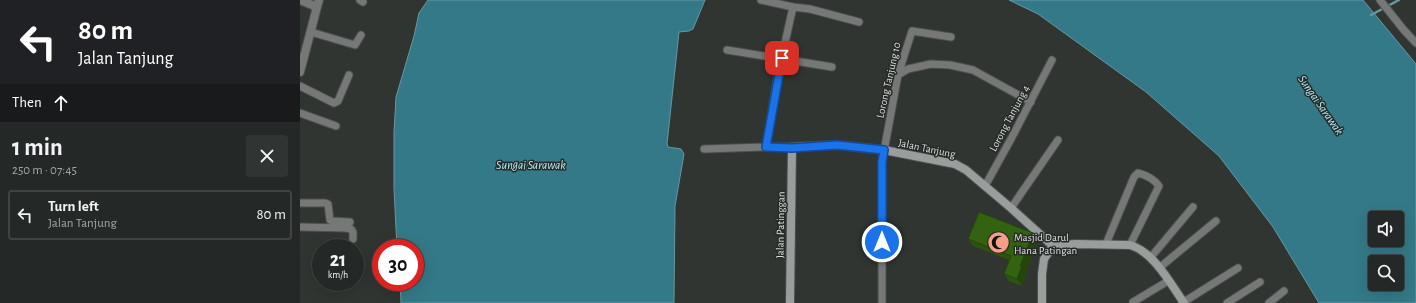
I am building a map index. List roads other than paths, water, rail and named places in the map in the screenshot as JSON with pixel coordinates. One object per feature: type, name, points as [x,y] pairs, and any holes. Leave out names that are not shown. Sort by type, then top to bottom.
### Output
[{"type":"main road","name":"Jalan Tanjung","points":[[792,148],[837,145],[884,150],[956,164],[966,170],[985,186],[1053,246]]},
{"type":"main road","name":"Jalan Patinggan","points":[[790,303],[792,148]]},
{"type":"main road","points":[[1042,303],[1042,274],[1044,259],[1053,246],[1075,244],[1130,245],[1142,250],[1151,257],[1183,303]]},
{"type":"street","points":[[300,0],[318,3],[300,72]]},
{"type":"street","points":[[762,0],[810,9],[859,22]]},
{"type":"street","points":[[1380,0],[1403,29],[1416,42]]},
{"type":"street","points":[[766,147],[793,7]]},
{"type":"street","name":"Lorong Tanjung 10","points":[[882,303],[882,162],[898,75],[912,31],[951,38]]},
{"type":"street","points":[[311,32],[355,46],[361,35]]},
{"type":"street","points":[[727,50],[832,67]]},
{"type":"street","name":"Lorong Tanjung 4","points":[[985,186],[1052,60]]},
{"type":"street","points":[[898,75],[908,69],[931,64],[950,65],[973,70],[1031,102]]},
{"type":"street","points":[[300,86],[334,103],[338,101],[349,75]]},
{"type":"street","points":[[300,113],[336,126]]},
{"type":"street","points":[[1011,208],[1058,140]]},
{"type":"street","points":[[704,149],[766,147],[792,148]]},
{"type":"street","points":[[1106,244],[1134,177],[1138,173],[1144,174],[1156,182],[1158,186],[1130,245]]},
{"type":"street","points":[[300,203],[328,204],[330,220],[350,222]]},
{"type":"street","points":[[1151,257],[1193,207]]},
{"type":"street","points":[[1159,268],[1216,221]]},
{"type":"street","points":[[300,227],[351,229],[353,232],[353,239]]},
{"type":"street","points":[[1183,303],[1238,268]]},
{"type":"street","points":[[1133,302],[1168,281]]},
{"type":"street","points":[[1227,303],[1260,282]]},
{"type":"street","points":[[1269,303],[1284,291]]},
{"type":"water","name":"Sungai Sarawak","points":[[428,0],[705,0],[693,29],[679,32],[667,144],[668,147],[681,149],[684,154],[675,206],[674,303],[401,303],[400,291],[424,291],[424,239],[397,239],[394,189],[394,132],[396,97],[414,36],[419,13]]},
{"type":"water","name":"Sungai Sarawak","points":[[1009,0],[1363,0],[1416,64],[1416,303],[1319,303],[1273,227],[1219,156],[1146,92],[1038,14]]},
{"type":"waterway","points":[[1371,15],[1399,0]]},
{"type":"place","name":"Masjid Darul Hana Patingan","points":[[999,243]]}]
